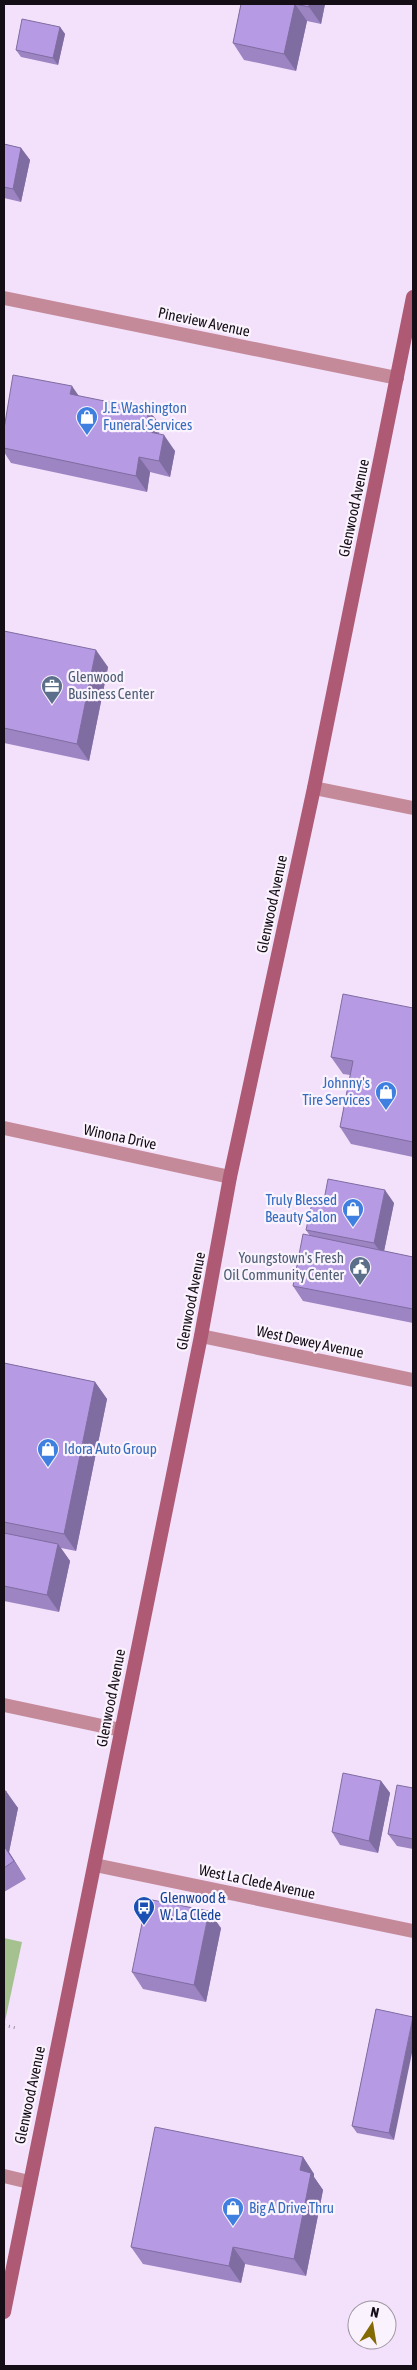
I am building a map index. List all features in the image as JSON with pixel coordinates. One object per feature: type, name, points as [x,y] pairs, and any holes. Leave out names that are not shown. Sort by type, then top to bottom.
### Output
[{"type":"main road","name":"Glenwood Avenue","points":[[4,2312],[201,1336],[230,1177],[314,788],[413,297]]},
{"type":"street","name":"Pineview Avenue","points":[[4,298],[397,378]]},
{"type":"street","points":[[314,788],[413,808]]},
{"type":"street","name":"Winona Drive","points":[[4,1128],[230,1177]]},
{"type":"street","name":"West Dewey Avenue","points":[[201,1336],[413,1380]]},
{"type":"street","points":[[4,1705],[121,1730]]},
{"type":"street","name":"West La Clede Avenue","points":[[95,1865],[413,1931]]},
{"type":"street","points":[[4,2176],[29,2182]]},
{"type":"path","points":[[4,2025],[16,2028]]},
{"type":"green space","points":[[4,1938],[22,1942],[4,2026]]},
{"type":"building","points":[[241,4],[295,4],[284,54],[233,43]]},
{"type":"building","points":[[295,4],[309,4],[309,7]]},
{"type":"building","points":[[22,19],[60,27],[53,58],[16,50]]},
{"type":"building","points":[[4,144],[21,148],[13,189],[4,187]]},
{"type":"building","name":"J.E. Washington Funeral Services","points":[[13,375],[72,386],[70,394],[149,410],[145,431],[164,435],[159,461],[139,457],[136,476],[4,448],[4,429]]},
{"type":"building","name":"Glenwood Business Center","points":[[4,631],[96,650],[77,744],[4,728]]},
{"type":"building","name":"Johnny's Tire Services","points":[[343,994],[413,1008],[413,1142],[340,1127],[353,1061],[331,1057]]},
{"type":"building","name":"Truly Blessed Beauty Salon","points":[[328,1179],[385,1190],[374,1243],[306,1230],[313,1198],[324,1200]]},
{"type":"building","name":"Youngstown's Fresh Oil Community Center","points":[[303,1234],[413,1257],[413,1309],[293,1286]]},
{"type":"building","name":"Idora Auto Group","points":[[4,1363],[95,1382],[64,1534],[4,1522]]},
{"type":"building","points":[[4,1533],[58,1544],[47,1595],[4,1586]]},
{"type":"building","points":[[343,1773],[381,1781],[369,1841],[332,1832]]},
{"type":"building","points":[[397,1785],[413,1788],[413,1839],[388,1834]]},
{"type":"building","points":[[4,1846],[14,1861],[4,1868]]},
{"type":"building","points":[[147,1899],[209,1911],[194,1985],[132,1972]]},
{"type":"building","points":[[376,2009],[413,2017],[389,2133],[352,2126]]},
{"type":"building","name":"Big A Drive Thru","points":[[155,2127],[303,2157],[300,2170],[311,2173],[294,2259],[233,2247],[229,2266],[131,2247]]},
{"type":"place","name":"J.E. Washington Funeral Services","points":[[87,436]]},
{"type":"place","name":"Glenwood Business Center","points":[[52,705]]},
{"type":"place","name":"Johnny's Tire Services","points":[[386,1111]]},
{"type":"place","name":"Truly Blessed Beauty Salon","points":[[353,1228]]},
{"type":"place","name":"Youngstown's Fresh Oil Community Center","points":[[360,1286]]},
{"type":"place","name":"Idora Auto Group","points":[[48,1468]]},
{"type":"place","name":"Glenwood & W. La Clede","points":[[144,1926]]},
{"type":"place","name":"Big A Drive Thru","points":[[233,2227]]}]
